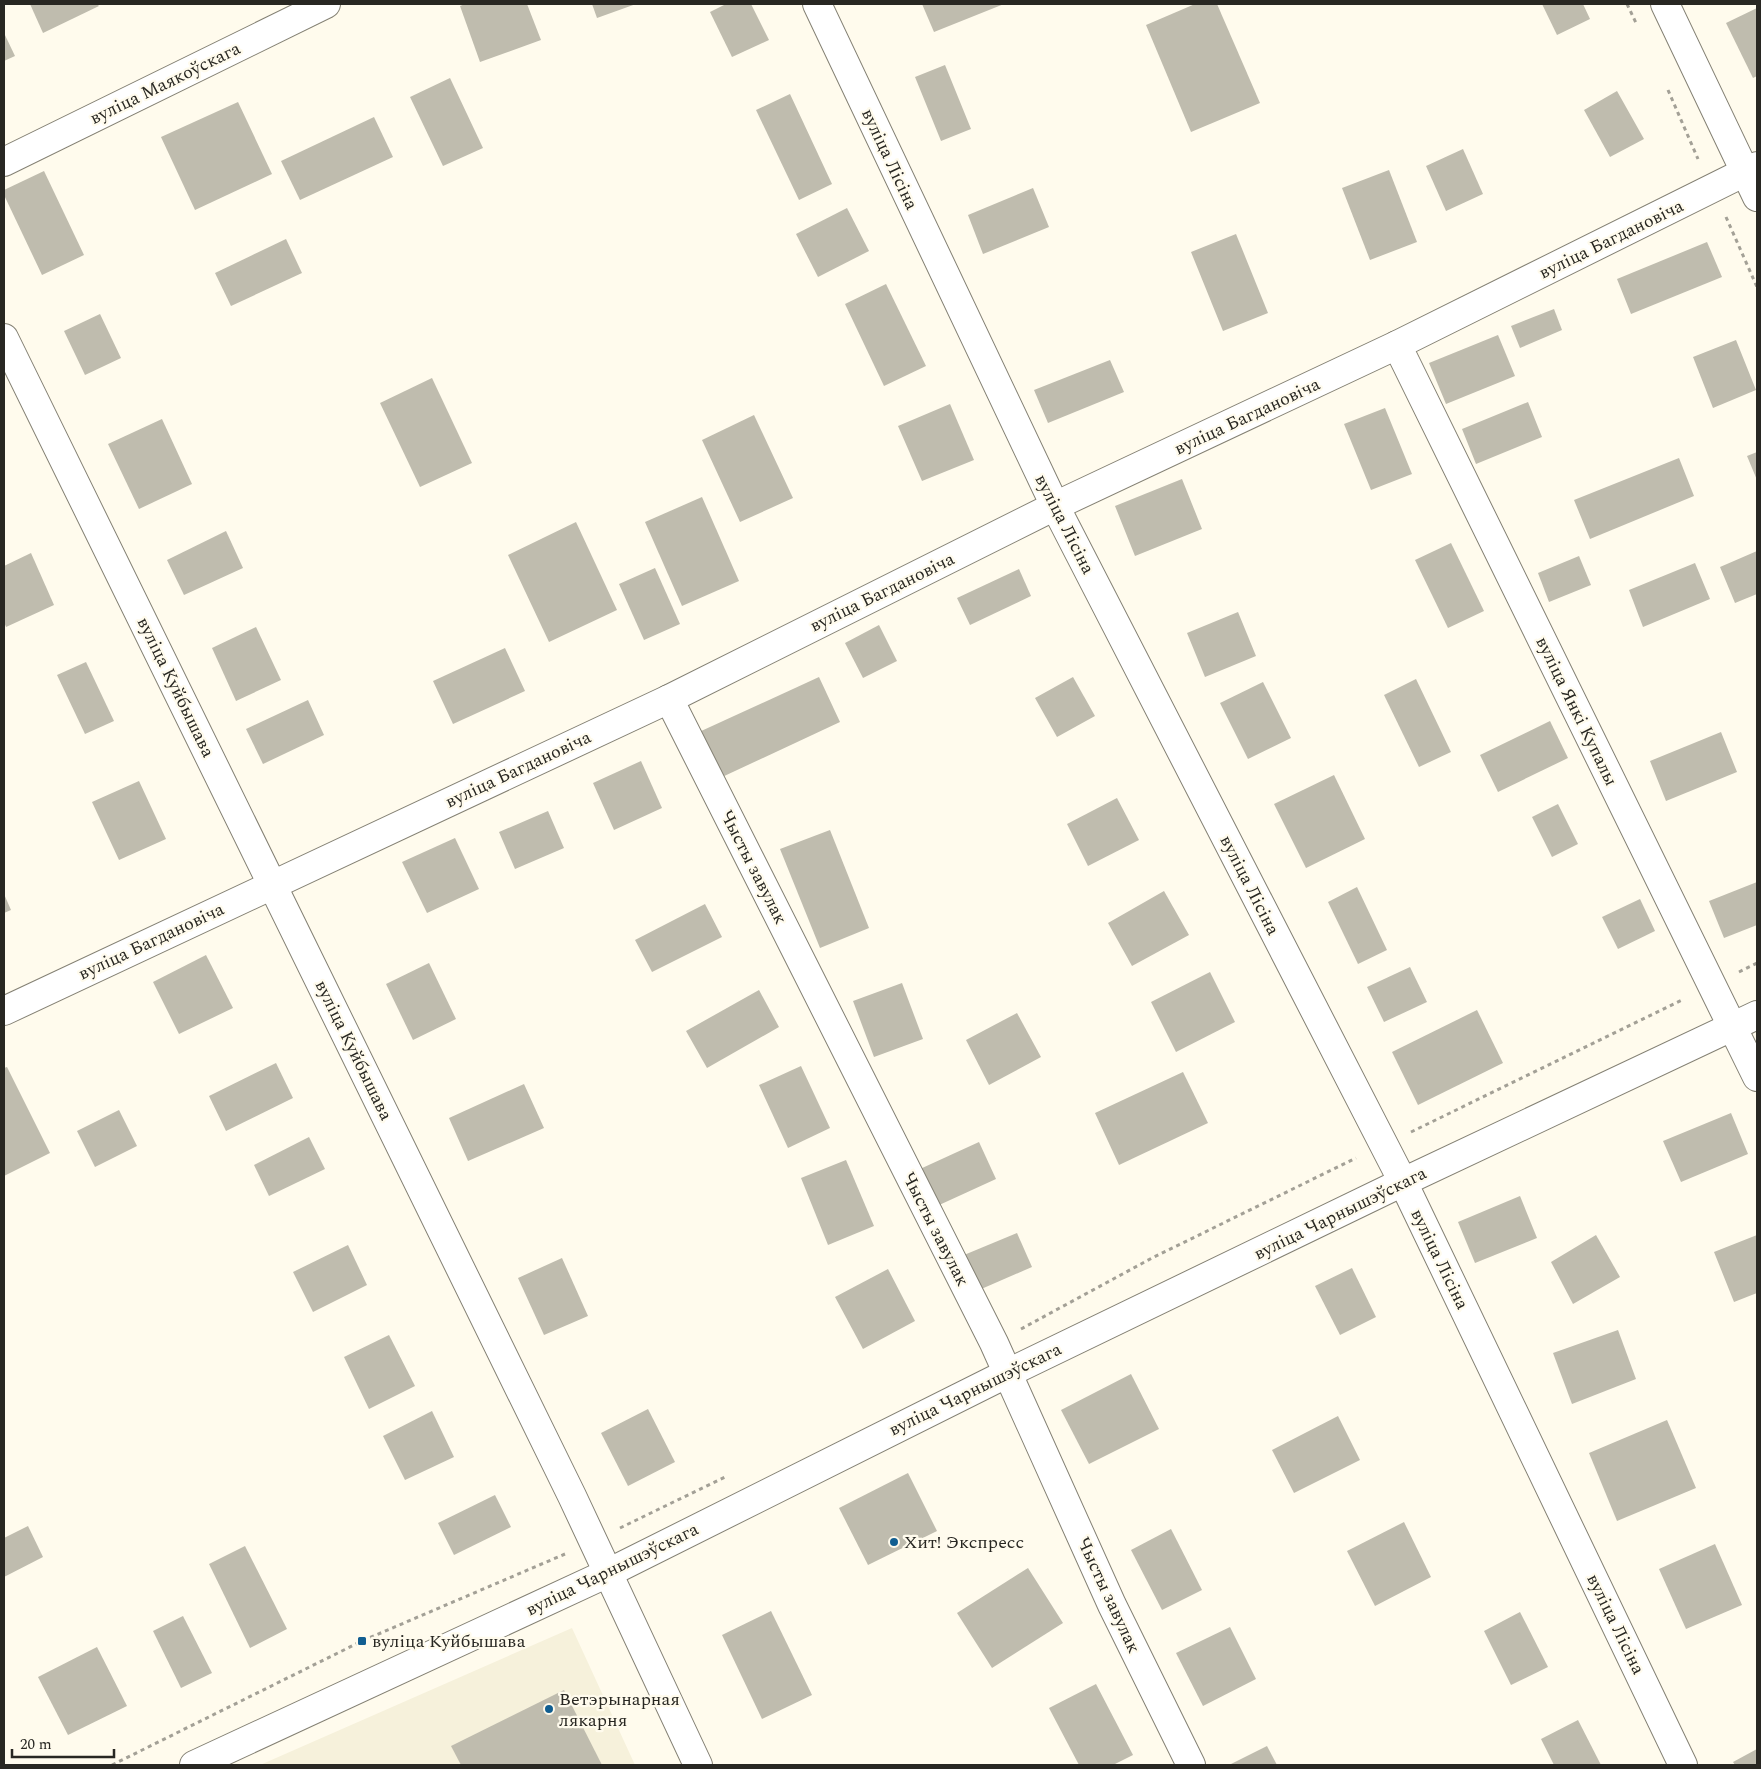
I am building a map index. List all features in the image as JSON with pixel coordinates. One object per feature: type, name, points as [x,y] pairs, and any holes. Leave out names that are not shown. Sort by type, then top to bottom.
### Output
[{"type":"street","name":"вуліца Маякоўскага","points":[[4,162],[326,4]]},
{"type":"street","name":"вуліца Лісіна","points":[[817,4],[1055,506],[1403,1182],[1683,1765]]},
{"type":"street","points":[[1665,4],[1751,169],[1757,197]]},
{"type":"street","name":"вуліца Багдановіча","points":[[4,1011],[669,699],[1055,506],[1397,345],[1751,169]]},
{"type":"street","name":"вуліца Куйбышава","points":[[4,338],[593,1540],[698,1765]]},
{"type":"street","name":"вуліца Янкі Купалы","points":[[1397,345],[1757,1077]]},
{"type":"street","name":"Чысты завулак","points":[[669,699],[994,1343],[1112,1605],[1190,1765]]},
{"type":"street","name":"вуліца Чарнышэўскага","points":[[194,1765],[608,1573],[1008,1373],[1403,1182],[1757,1014]]},
{"type":"path","points":[[1627,4],[1639,29]]},
{"type":"path","points":[[1664,81],[1757,287]]},
{"type":"path","points":[[994,1343],[1152,1258],[1757,963]]},
{"type":"path","points":[[112,1765],[362,1641],[593,1540],[734,1472]]},
{"type":"shaded area","points":[[572,1628],[635,1765],[260,1765]]},
{"type":"building","points":[[30,4],[97,4],[99,6],[43,33]]},
{"type":"building","points":[[465,4],[527,4],[541,40],[480,62],[460,6]]},
{"type":"building","points":[[592,4],[636,4],[597,18]]},
{"type":"building","points":[[726,4],[751,4],[769,40],[732,57],[710,12]]},
{"type":"building","points":[[922,4],[1004,4],[934,32]]},
{"type":"building","points":[[1195,4],[1217,4],[1260,103],[1191,132],[1146,25]]},
{"type":"building","points":[[1542,4],[1583,4],[1590,19],[1557,35]]},
{"type":"building","points":[[1757,8],[1757,76],[1753,78],[1726,23]]},
{"type":"building","points":[[4,33],[15,56],[4,61]]},
{"type":"building","points":[[945,65],[971,129],[941,141],[915,77]]},
{"type":"building","points":[[450,78],[483,148],[443,166],[410,97]]},
{"type":"building","points":[[1617,91],[1644,139],[1610,157],[1584,110]]},
{"type":"building","points":[[790,94],[832,184],[799,200],[756,110]]},
{"type":"building","points":[[238,102],[272,174],[195,210],[161,137]]},
{"type":"building","points":[[374,117],[393,157],[300,200],[281,161]]},
{"type":"building","points":[[1463,149],[1483,194],[1446,211],[1426,166]]},
{"type":"building","points":[[1389,170],[1417,242],[1370,260],[1342,188]]},
{"type":"building","points":[[44,171],[84,255],[42,275],[4,195],[4,190]]},
{"type":"building","points":[[1033,188],[1049,227],[983,254],[968,215]]},
{"type":"building","points":[[847,208],[869,251],[818,277],[796,234]]},
{"type":"building","points":[[1236,234],[1268,313],[1223,331],[1191,252]]},
{"type":"building","points":[[286,239],[302,273],[231,306],[215,273]]},
{"type":"building","points":[[1707,242],[1722,277],[1631,314],[1617,279]]},
{"type":"building","points":[[886,284],[926,366],[884,386],[845,304]]},
{"type":"building","points":[[1554,309],[1562,330],[1520,348],[1511,326]]},
{"type":"building","points":[[100,314],[121,358],[85,375],[64,331]]},
{"type":"building","points":[[1498,335],[1515,376],[1446,404],[1429,363]]},
{"type":"building","points":[[1736,340],[1756,390],[1713,408],[1693,357]]},
{"type":"building","points":[[1110,360],[1124,392],[1048,423],[1034,390]]},
{"type":"building","points":[[432,378],[472,463],[420,487],[380,403]]},
{"type":"building","points":[[1528,402],[1542,437],[1476,464],[1462,429]]},
{"type":"building","points":[[950,404],[974,460],[922,481],[898,426]]},
{"type":"building","points":[[1385,408],[1412,474],[1371,490],[1344,424]]},
{"type":"building","points":[[754,415],[793,498],[740,522],[702,440]]},
{"type":"building","points":[[162,419],[192,484],[139,509],[108,444]]},
{"type":"building","points":[[1757,452],[1757,480],[1747,456]]},
{"type":"building","points":[[1679,458],[1694,496],[1590,539],[1574,500]]},
{"type":"building","points":[[1182,479],[1202,529],[1135,556],[1115,506]]},
{"type":"building","points":[[702,497],[739,581],[682,606],[645,522]]},
{"type":"building","points":[[576,522],[617,610],[549,642],[508,555]]},
{"type":"building","points":[[226,531],[243,568],[184,595],[167,560]]},
{"type":"building","points":[[1451,543],[1484,611],[1448,628],[1415,560]]},
{"type":"building","points":[[1757,551],[1757,594],[1735,603],[1720,567]]},
{"type":"building","points":[[31,553],[54,605],[6,627],[4,622],[4,566]]},
{"type":"building","points":[[1579,556],[1591,585],[1549,602],[1538,573]]},
{"type":"building","points":[[1695,563],[1710,599],[1643,627],[1629,590]]},
{"type":"building","points":[[655,568],[680,624],[644,640],[619,584]]},
{"type":"building","points":[[1019,569],[1031,596],[970,625],[957,598]]},
{"type":"building","points":[[1238,612],[1256,656],[1205,677],[1187,633]]},
{"type":"building","points":[[879,625],[897,661],[863,678],[845,643]]},
{"type":"building","points":[[256,627],[281,680],[236,701],[212,648]]},
{"type":"building","points":[[505,648],[525,691],[453,724],[433,681]]},
{"type":"building","points":[[86,662],[114,721],[85,734],[57,675]]},
{"type":"building","points":[[819,677],[840,722],[720,778],[699,732]]},
{"type":"building","points":[[1073,677],[1095,716],[1057,737],[1035,698]]},
{"type":"building","points":[[1416,679],[1451,752],[1419,767],[1384,695]]},
{"type":"building","points":[[1263,682],[1291,738],[1248,759],[1220,703]]},
{"type":"building","points":[[308,700],[324,735],[263,764],[246,729]]},
{"type":"building","points":[[1550,721],[1568,758],[1498,792],[1480,755]]},
{"type":"building","points":[[1721,732],[1737,772],[1666,801],[1650,761]]},
{"type":"building","points":[[641,761],[662,808],[614,830],[593,783]]},
{"type":"building","points":[[1334,775],[1365,839],[1306,868],[1274,804]]},
{"type":"building","points":[[139,781],[166,839],[119,860],[92,802]]},
{"type":"building","points":[[1117,798],[1139,840],[1088,866],[1067,824]]},
{"type":"building","points":[[1558,804],[1578,844],[1552,857],[1532,817]]},
{"type":"building","points":[[548,811],[564,848],[515,869],[499,832]]},
{"type":"building","points":[[830,830],[869,928],[820,948],[780,849]]},
{"type":"building","points":[[455,838],[479,889],[427,913],[402,862]]},
{"type":"building","points":[[1757,882],[1757,925],[1724,938],[1709,901]]},
{"type":"building","points":[[1357,887],[1387,950],[1358,964],[1328,902]]},
{"type":"building","points":[[1164,891],[1189,935],[1132,966],[1108,923]]},
{"type":"building","points":[[4,894],[11,910],[4,913]]},
{"type":"building","points":[[1640,899],[1655,931],[1618,949],[1602,917]]},
{"type":"building","points":[[705,904],[722,937],[652,972],[635,940]]},
{"type":"building","points":[[206,955],[233,1008],[179,1034],[153,982]]},
{"type":"building","points":[[429,963],[456,1019],[413,1040],[386,984]]},
{"type":"building","points":[[1410,967],[1427,1002],[1384,1022],[1367,987]]},
{"type":"building","points":[[1210,972],[1235,1022],[1176,1052],[1151,1002]]},
{"type":"building","points":[[902,983],[923,1039],[874,1057],[853,1001]]},
{"type":"building","points":[[759,990],[779,1027],[707,1068],[686,1031]]},
{"type":"building","points":[[1477,1010],[1503,1063],[1418,1105],[1392,1052]]},
{"type":"building","points":[[1017,1013],[1041,1057],[989,1085],[966,1040]]},
{"type":"building","points":[[276,1063],[293,1098],[226,1131],[209,1096]]},
{"type":"building","points":[[801,1066],[830,1128],[788,1148],[759,1085]]},
{"type":"building","points":[[7,1067],[50,1153],[4,1176],[4,1068]]},
{"type":"building","points":[[1183,1072],[1208,1123],[1119,1165],[1095,1113]]},
{"type":"building","points":[[524,1084],[544,1128],[468,1161],[449,1118]]},
{"type":"building","points":[[119,1110],[137,1146],[95,1167],[77,1131]]},
{"type":"building","points":[[1731,1113],[1748,1154],[1681,1182],[1663,1141]]},
{"type":"building","points":[[309,1137],[325,1169],[269,1196],[254,1165]]},
{"type":"building","points":[[979,1142],[996,1179],[937,1206],[920,1169]]},
{"type":"building","points":[[846,1160],[874,1226],[828,1245],[801,1178]]},
{"type":"building","points":[[1520,1196],[1537,1238],[1475,1263],[1458,1222]]},
{"type":"building","points":[[1017,1233],[1032,1267],[979,1290],[964,1255]]},
{"type":"building","points":[[1596,1235],[1620,1277],[1573,1304],[1551,1262]]},
{"type":"building","points":[[1757,1235],[1757,1293],[1734,1302],[1714,1252]]},
{"type":"building","points":[[348,1245],[367,1285],[313,1312],[293,1272]]},
{"type":"building","points":[[562,1258],[588,1316],[544,1335],[518,1278]]},
{"type":"building","points":[[1352,1268],[1376,1317],[1340,1335],[1315,1286]]},
{"type":"building","points":[[888,1269],[915,1321],[863,1349],[835,1297]]},
{"type":"building","points":[[1618,1330],[1636,1379],[1572,1404],[1553,1353]]},
{"type":"building","points":[[389,1335],[415,1386],[369,1409],[344,1357]]},
{"type":"building","points":[[1131,1374],[1159,1429],[1089,1464],[1061,1410]]},
{"type":"building","points":[[648,1409],[675,1462],[628,1486],[601,1433]]},
{"type":"building","points":[[432,1411],[454,1457],[405,1480],[383,1436]]},
{"type":"building","points":[[1338,1416],[1360,1460],[1294,1493],[1272,1450]]},
{"type":"building","points":[[1667,1420],[1696,1488],[1617,1521],[1589,1453]]},
{"type":"building","points":[[908,1473],[937,1531],[868,1565],[839,1508]]},
{"type":"building","points":[[495,1495],[511,1527],[454,1555],[438,1523]]},
{"type":"building","points":[[1404,1522],[1431,1577],[1375,1606],[1347,1551]]},
{"type":"building","points":[[28,1526],[43,1557],[4,1577],[4,1538]]},
{"type":"building","points":[[1171,1529],[1202,1590],[1162,1610],[1131,1550]]},
{"type":"building","points":[[1715,1544],[1742,1605],[1686,1629],[1659,1569]]},
{"type":"building","points":[[245,1546],[287,1629],[250,1648],[209,1564]]},
{"type":"building","points":[[1028,1568],[1063,1623],[992,1668],[957,1613]]},
{"type":"building","points":[[771,1611],[812,1695],[762,1719],[722,1635]]},
{"type":"building","points":[[1520,1612],[1548,1667],[1511,1685],[1484,1631]]},
{"type":"building","points":[[183,1616],[212,1673],[181,1688],[153,1631]]},
{"type":"building","points":[[1230,1627],[1256,1679],[1203,1706],[1176,1653]]},
{"type":"building","points":[[97,1647],[127,1706],[68,1735],[38,1677]]},
{"type":"building","points":[[1096,1684],[1133,1755],[1113,1765],[1079,1765],[1049,1708]]},
{"type":"building","name":"Ветэрынарная лякарня","points":[[564,1690],[602,1765],[461,1765],[451,1746]]},
{"type":"building","points":[[1578,1720],[1601,1765],[1554,1765],[1541,1739]]},
{"type":"building","points":[[1267,1746],[1277,1765],[1229,1765]]},
{"type":"building","points":[[1757,1749],[1757,1765],[1735,1765],[1733,1762]]},
{"type":"place","name":"Хит! Экспресс","points":[[894,1542]]},
{"type":"place","name":"вуліца Куйбышава","points":[[362,1641]]},
{"type":"place","name":"Ветэрынарная лякарня","points":[[549,1709]]}]
